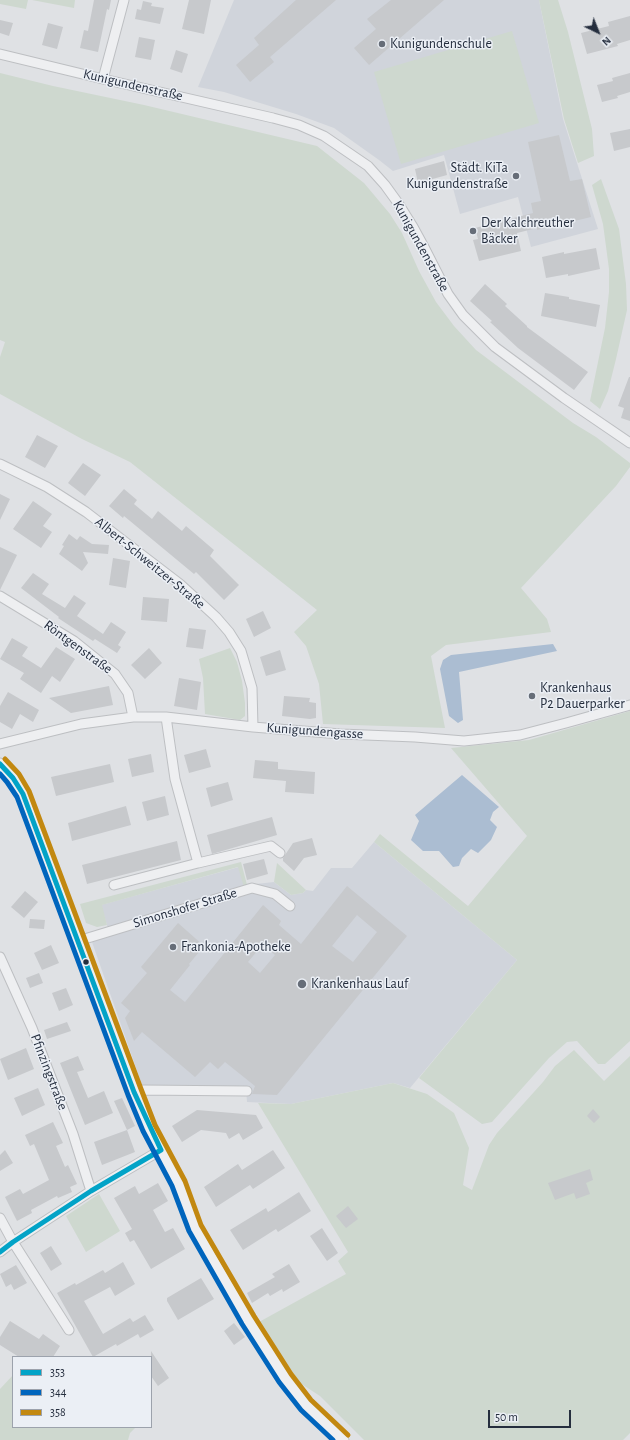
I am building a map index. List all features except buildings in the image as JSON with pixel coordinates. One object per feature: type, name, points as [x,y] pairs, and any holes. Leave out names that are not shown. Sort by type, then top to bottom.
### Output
[{"type":"street","points":[[102,79],[124,0]]},
{"type":"street","name":"Kunigundenstraße","points":[[0,54],[273,118],[299,125],[324,136],[368,166],[385,185],[416,233],[448,294],[468,320],[494,347],[564,398],[630,443]]},
{"type":"street","name":"Albert-Schweitzer-Straße","points":[[0,464],[47,487],[86,512],[180,584],[216,617],[229,632],[241,651],[252,688],[253,727]]},
{"type":"street","name":"Röntgenstraße","points":[[0,596],[74,641],[115,674],[128,693],[133,717]]},
{"type":"street","name":"Kunigundengasse","points":[[0,744],[81,724],[133,717],[166,717],[253,727],[464,741],[520,735],[566,724],[630,705]]},
{"type":"street","points":[[166,717],[175,779],[198,863]]},
{"type":"street","points":[[0,764],[13,778],[23,794],[134,1092],[161,1150],[178,1182],[195,1228],[248,1320],[285,1378],[306,1404],[343,1440]]},
{"type":"street","points":[[114,885],[271,846],[280,853]]},
{"type":"street","name":"Simonshofer Straße","points":[[78,940],[252,888],[275,894],[290,906]]},
{"type":"street","name":"Pfinzingstraße","points":[[0,956],[35,1035],[73,1134],[91,1190]]},
{"type":"street","points":[[134,1092],[142,1090],[247,1091]]},
{"type":"street","points":[[0,1252],[91,1190],[161,1150]]},
{"type":"street","points":[[0,1218],[13,1242],[69,1330]]},
{"type":"shaded area","points":[[0,0],[28,0],[26,9],[0,4]]},
{"type":"shaded area","points":[[32,0],[75,0],[74,8]]},
{"type":"shaded area","name":"Kunigundenschule","points":[[234,0],[539,0],[563,119],[598,229],[531,247],[518,197],[460,214],[444,155],[393,171],[334,128],[296,114],[224,92],[198,87]]},
{"type":"shaded area","points":[[539,0],[558,0],[568,32],[592,129],[594,156],[578,163],[564,119]]},
{"type":"shaded area","points":[[512,31],[539,123],[401,164],[374,72]]},
{"type":"shaded area","points":[[0,73],[317,146],[364,183],[390,214],[402,233],[419,271],[436,302],[454,326],[476,350],[573,423],[596,437],[630,463],[630,467],[616,486],[521,588],[547,619],[551,632],[446,645],[431,656],[445,728],[323,724],[319,684],[306,646],[294,632],[317,610],[130,462],[82,439],[0,394],[0,357],[5,342],[0,340]]},
{"type":"shaded area","points":[[601,179],[619,229],[626,284],[627,310],[608,391],[600,409],[590,401],[605,328],[609,292],[609,269],[603,224],[592,185]]},
{"type":"shaded area","points":[[230,648],[237,662],[242,681],[245,716],[240,720],[205,714],[203,678],[199,659]]},
{"type":"shaded area","points":[[630,711],[630,1041],[605,1064],[598,1064],[577,1041],[567,1042],[549,1058],[492,1122],[482,1124],[419,1078],[517,960],[374,842],[380,834],[468,906],[527,836],[451,748],[529,740]]},
{"type":"shaded area","name":"Krankenhaus Lauf","points":[[374,842],[517,960],[410,1088],[393,1083],[291,1104],[247,1102],[246,1087],[142,1085],[92,942],[110,935],[101,905],[239,867],[247,885],[274,882],[291,895],[303,893],[306,890],[313,891],[331,868],[352,868]]},
{"type":"shaded area","points":[[241,862],[247,885],[244,887],[238,867],[102,905],[107,925],[97,927],[86,923],[80,904]]},
{"type":"shaded area","points":[[277,863],[306,890],[303,893],[291,895],[274,882]]},
{"type":"shaded area","points":[[574,1050],[604,1081],[630,1056],[630,1433],[623,1440],[364,1440],[320,1396],[300,1383],[259,1322],[346,1274],[338,1261],[348,1252],[258,1103],[291,1104],[393,1083],[427,1094],[454,1113],[469,1148],[463,1185],[472,1190],[489,1145],[497,1133],[543,1082],[555,1066]]},
{"type":"shaded area","points":[[99,1194],[120,1231],[86,1252],[66,1216]]},
{"type":"shaded area","points":[[12,1376],[12,1428],[135,1428],[130,1433],[128,1440],[0,1440],[0,1389]]},
{"type":"water","points":[[553,644],[557,651],[459,672],[463,720],[458,723],[449,716],[440,669],[443,660],[451,655]]},
{"type":"water","points":[[462,775],[499,807],[493,812],[490,820],[497,827],[491,840],[478,853],[471,849],[462,858],[459,866],[453,867],[439,851],[423,851],[411,840],[419,821],[415,815]]},
{"type":"transit line","name":"358","points":[[5,759],[19,774],[29,791],[155,1125],[185,1181],[201,1225],[254,1316],[291,1374],[311,1400],[348,1435]]},
{"type":"transit line","name":"353","points":[[0,764],[13,778],[23,794],[134,1092],[161,1150]]},
{"type":"transit line","name":"344","points":[[0,774],[17,797],[128,1095],[143,1131],[172,1186],[189,1231],[242,1324],[279,1382],[301,1410],[333,1440]]},
{"type":"transit line","name":"353","points":[[0,1252],[91,1191],[161,1150]]},
{"type":"place","name":"Kunigundenschule","points":[[382,44]]},
{"type":"place","name":"Städt. KiTa Kunigundenstraße","points":[[516,176]]},
{"type":"place","name":"Der Kalchreuther Bäcker","points":[[473,231]]},
{"type":"place","name":"Krankenhaus P2 Dauerparker","points":[[532,696]]},
{"type":"place","name":"Frankonia-Apotheke","points":[[173,947]]},
{"type":"place","name":"Krankenhaus Lauf","points":[[302,984]]}]
